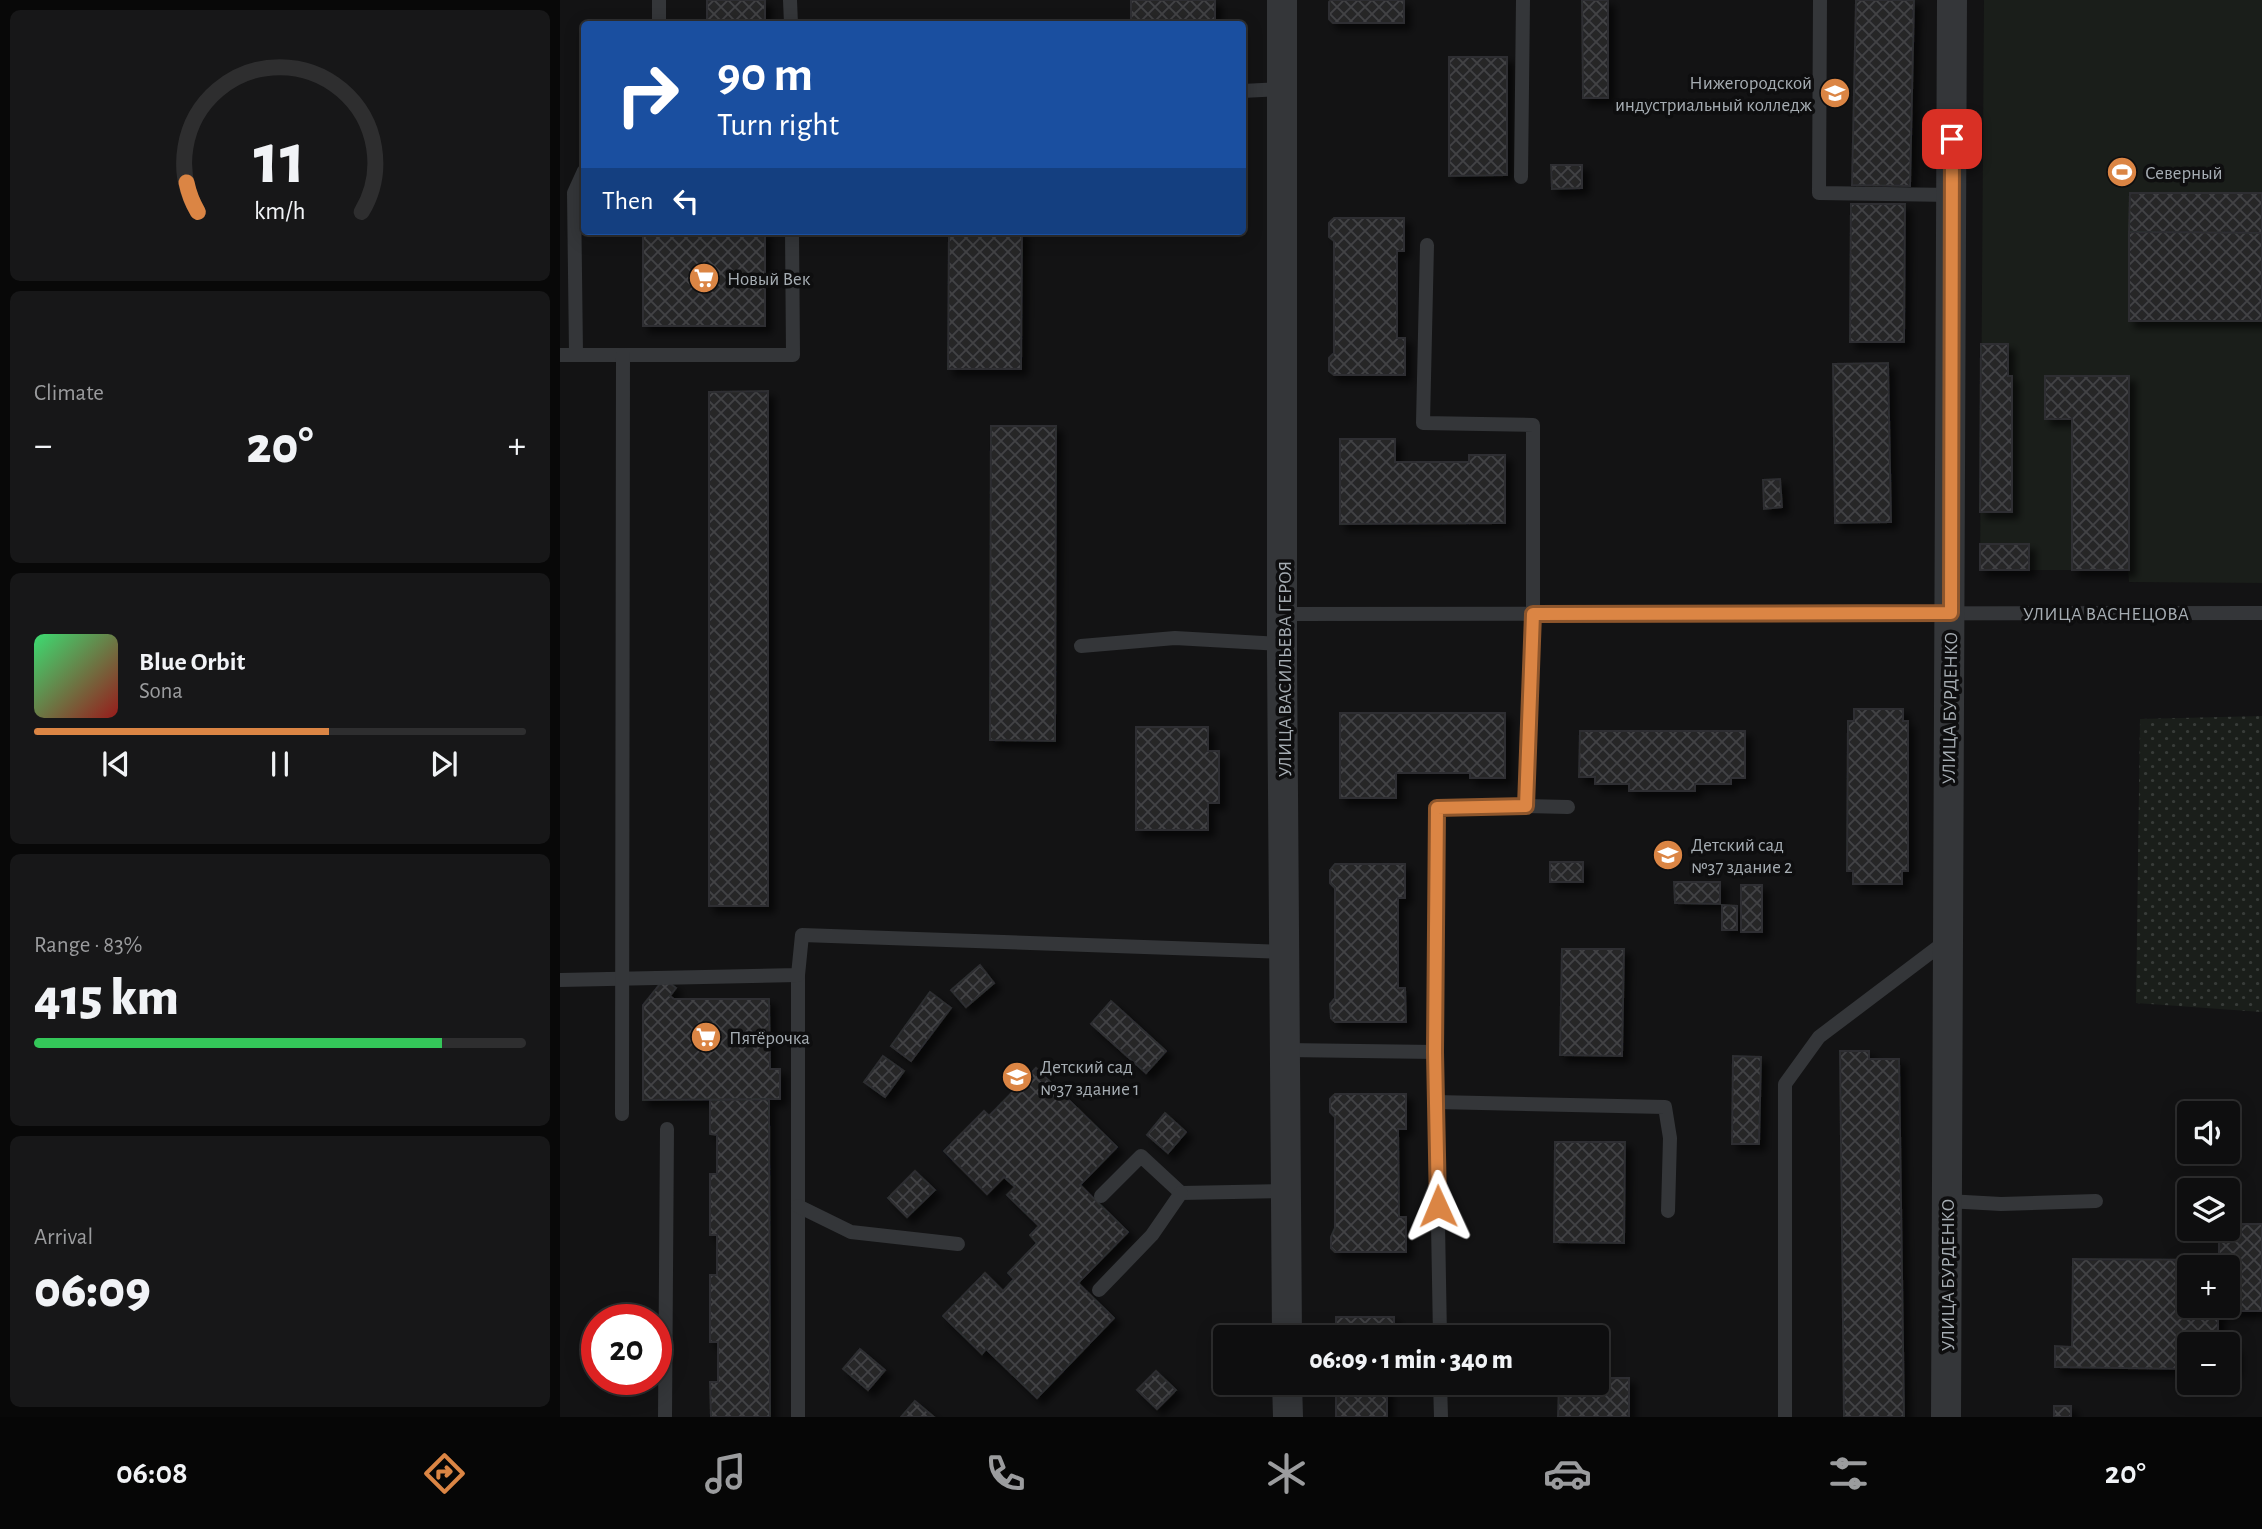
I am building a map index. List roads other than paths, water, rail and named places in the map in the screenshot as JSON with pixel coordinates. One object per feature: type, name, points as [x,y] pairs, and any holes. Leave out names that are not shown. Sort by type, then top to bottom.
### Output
[{"type":"street","name":"УЛИЦА ВАСИЛЬЕВА ГЕРОЯ","points":[[1282,0],[1287,1325]]},
{"type":"street","name":"УЛИЦА БУРДЕНКО","points":[[1947,1417],[1952,0]]},
{"type":"street","points":[[1287,1395],[1288,1417]]},
{"type":"lane","points":[[659,0],[659,21]]},
{"type":"lane","points":[[790,0],[791,21]]},
{"type":"lane","points":[[1521,177],[1523,0]]},
{"type":"lane","points":[[1820,0],[1819,193],[1952,195]]},
{"type":"lane","points":[[1246,91],[1282,89]]},
{"type":"lane","points":[[576,353],[574,193],[581,178]]},
{"type":"lane","points":[[560,355],[793,355],[792,235]]},
{"type":"lane","points":[[1427,245],[1423,423],[1533,425],[1533,614],[1526,806]]},
{"type":"lane","points":[[622,1114],[623,355]]},
{"type":"lane","name":"УЛИЦА ВАСНЕЦОВА","points":[[1284,614],[2262,613]]},
{"type":"lane","points":[[1081,646],[1175,638],[1283,644]]},
{"type":"lane","points":[[1440,1325],[1435,1052],[1437,808],[1568,807]]},
{"type":"lane","points":[[798,1417],[798,975],[802,935],[1284,952]]},
{"type":"lane","points":[[1785,1417],[1785,1084],[1819,1037],[1947,940]]},
{"type":"lane","points":[[560,980],[798,975]]},
{"type":"lane","points":[[1286,1049],[1435,1052]]},
{"type":"lane","points":[[1436,1102],[1665,1107],[1670,1138],[1668,1211]]},
{"type":"lane","points":[[665,1417],[667,1129]]},
{"type":"lane","points":[[1101,1196],[1141,1156],[1181,1193],[1286,1191]]},
{"type":"lane","points":[[1099,1290],[1152,1235],[1181,1193]]},
{"type":"lane","points":[[1947,1201],[2001,1204],[2096,1201]]},
{"type":"lane","points":[[798,1206],[851,1232],[958,1244]]},
{"type":"lane","points":[[1440,1395],[1441,1417]]},
{"type":"place","name":"Нижегородской индустриальный колледж","points":[[1835,93]]},
{"type":"place","name":"Северный","points":[[2122,172]]},
{"type":"place","name":"Новый Век","points":[[704,278]]},
{"type":"place","name":"Детский сад №37 здание 2","points":[[1668,855]]},
{"type":"place","name":"Пятёрочка","points":[[706,1037]]},
{"type":"place","name":"Детский сад №37 здание 1","points":[[1017,1077]]}]
